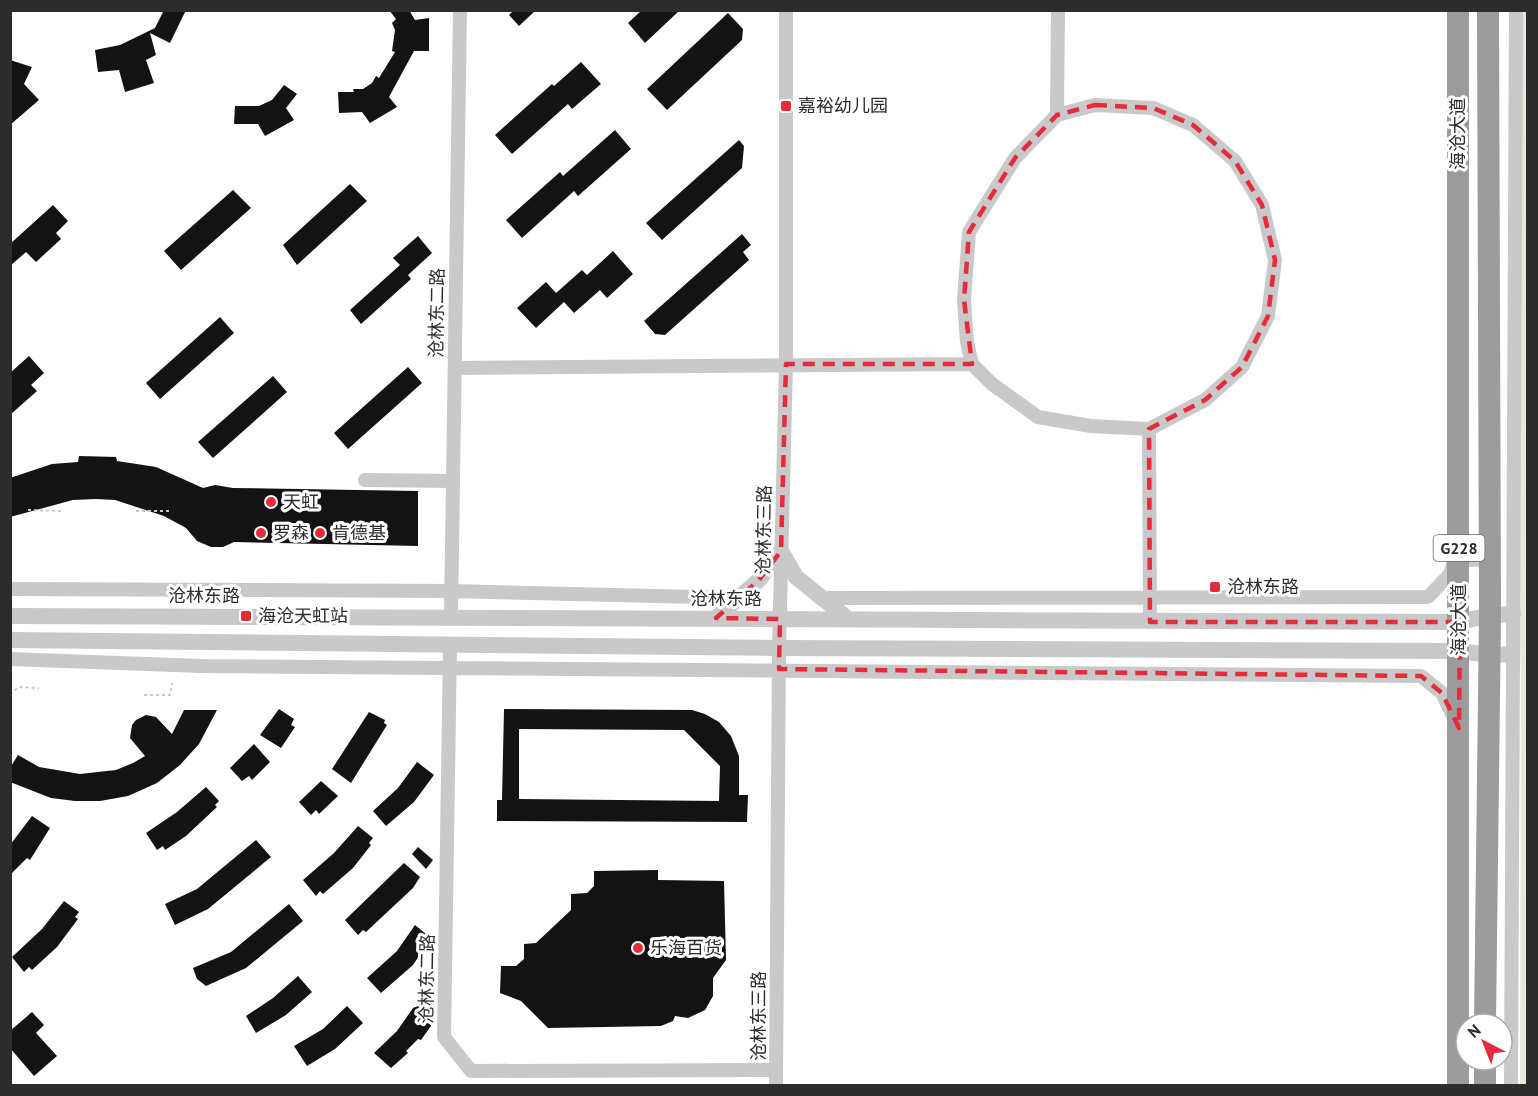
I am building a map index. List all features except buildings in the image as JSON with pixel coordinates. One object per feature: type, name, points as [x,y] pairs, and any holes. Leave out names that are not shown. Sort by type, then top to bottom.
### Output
[{"type":"highway","name":"海沧大道","points":[[1458,10],[1460,622],[1458,1086]]},
{"type":"highway","name":"海沧大道","points":[[1485,1012],[1489,727],[1501,655],[1490,615],[1488,10]]},
{"type":"highway","points":[[1459,728],[1469,717],[1481,718],[1489,727]]},
{"type":"street","name":"沧林东二路","points":[[450,616],[460,10]]},
{"type":"street","name":"沧林东三路","points":[[776,1086],[779,648],[786,364],[786,10]]},
{"type":"street","points":[[1057,115],[1058,10]]},
{"type":"street","points":[[1511,1086],[1501,655],[1513,614],[1516,10]]},
{"type":"street","points":[[1095,105],[1153,108],[1193,125],[1235,160],[1262,205],[1275,260],[1268,316],[1242,367],[1205,400],[1149,429],[1091,426],[1038,417],[992,384],[972,364],[964,300],[969,232],[1015,158],[1057,115],[1095,105]]},
{"type":"street","points":[[454,368],[972,364]]},
{"type":"street","points":[[1149,429],[1150,622]]},
{"type":"street","points":[[365,480],[453,481]]},
{"type":"street","points":[[820,598],[1428,597],[1449,574],[1459,547],[1470,560],[1481,559],[1490,545]]},
{"type":"street","points":[[716,618],[759,580],[781,550],[796,577],[847,618]]},
{"type":"street","points":[[10,589],[451,591],[740,598]]},
{"type":"street","name":"沧林东路","points":[[10,616],[450,616],[1150,622],[1460,622],[1490,615],[1513,614]]},
{"type":"street","points":[[10,640],[450,646],[1459,651],[1501,655]]},
{"type":"street","name":"沧林东二路","points":[[450,646],[444,1037],[471,1071],[776,1070]]},
{"type":"street","points":[[10,659],[201,666],[1421,676],[1442,693],[1459,728]]},
{"type":"path","points":[[28,510],[62,511]]},
{"type":"path","points":[[136,512],[170,511]]},
{"type":"path","points":[[144,695],[170,695],[172,683]]},
{"type":"path","points":[[10,694],[20,687],[39,688]]},
{"type":"highlighted area","points":[[1095,105],[1153,108],[1193,125],[1235,161],[1262,205],[1275,260],[1268,316],[1242,367],[1205,400],[1149,429],[1150,622],[1460,622],[1459,728],[1442,693],[1421,676],[779,669],[780,619],[716,618],[759,580],[781,551],[786,364],[972,364],[964,300],[969,232],[1015,158],[1057,115]]},
{"type":"green space","points":[[1527,10],[1528,1085],[1520,1086],[1521,675],[1514,486],[1522,11]]},
{"type":"place","name":"嘉裕幼儿园","points":[[786,106]]},
{"type":"place","name":"天虹","points":[[271,502]]},
{"type":"place","name":"罗森","points":[[261,533]]},
{"type":"place","name":"肯德基","points":[[320,533]]},
{"type":"place","name":"沧林东路","points":[[1215,587]]},
{"type":"place","name":"海沧天虹站","points":[[246,616]]},
{"type":"place","name":"乐海百货","points":[[638,948]]}]
